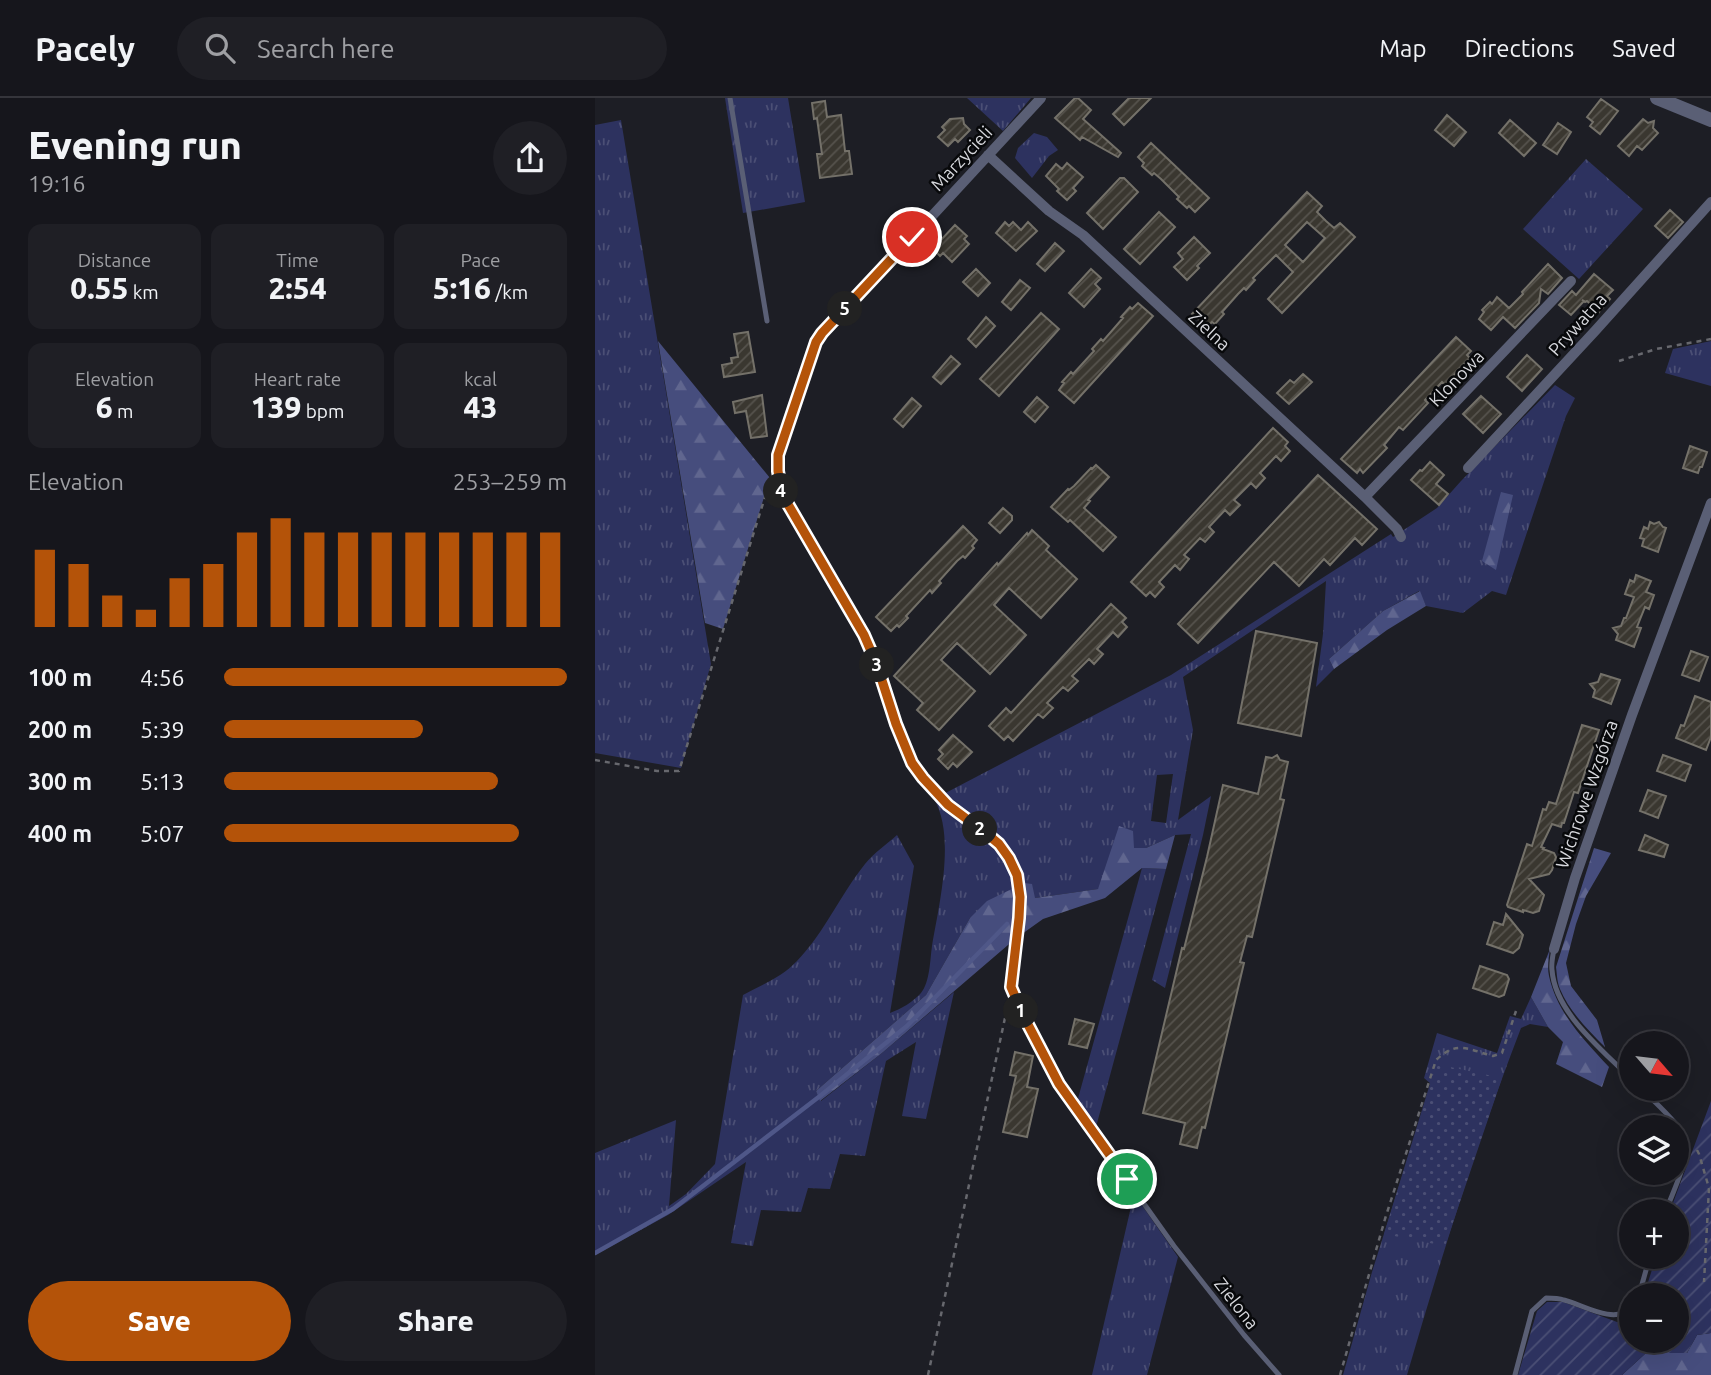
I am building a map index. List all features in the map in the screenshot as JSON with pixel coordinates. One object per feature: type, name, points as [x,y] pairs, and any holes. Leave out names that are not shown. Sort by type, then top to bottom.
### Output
[{"type":"street","name":"Marzycieli","points":[[908,242],[1041,98]]},
{"type":"street","points":[[1657,98],[1711,120]]},
{"type":"street","name":"Zielna","points":[[988,155],[1049,211],[1083,235],[1365,497],[1397,529],[1401,537]]},
{"type":"street","name":"Prywatna","points":[[1468,468],[1711,202]]},
{"type":"street","name":"Klonowa","points":[[1365,497],[1571,281]]},
{"type":"street","name":"Wichrowe Wzgórza","points":[[1554,948],[1575,878],[1711,503]]},
{"type":"lane","points":[[730,98],[767,321]]},
{"type":"lane","points":[[908,242],[816,342],[778,455],[779,484],[782,494],[864,635],[912,763],[948,805],[999,844],[1017,875],[1019,918],[1011,987]]},
{"type":"lane","name":"Wichrowe Wzgórza","points":[[1554,948],[1552,970],[1566,1009],[1585,1033],[1619,1067]]},
{"type":"lane","name":"Zielona","points":[[1011,987],[1059,1084],[1174,1246],[1279,1375]]},
{"type":"lane","points":[[1654,1101],[1667,1115]]},
{"type":"lane","points":[[1514,1375],[1532,1311],[1546,1298],[1562,1299],[1609,1315],[1619,1314]]},
{"type":"path","points":[[1619,361],[1655,349],[1711,339]]},
{"type":"path","points":[[595,760],[657,771],[680,771],[770,479]]},
{"type":"path","points":[[928,1375],[1011,987]]},
{"type":"path","points":[[1340,1375],[1385,1219],[1436,1060],[1447,1050],[1457,1047],[1493,1056],[1499,1055],[1516,1011]]},
{"type":"path","points":[[1689,1142],[1699,1154],[1709,1188],[1704,1282]]},
{"type":"green space","points":[[725,98],[788,98],[805,202],[743,213]]},
{"type":"green space","points":[[967,98],[1031,98],[1003,131]]},
{"type":"green space","points":[[621,120],[711,664],[681,768],[595,753],[595,125]]},
{"type":"green space","points":[[1034,133],[1047,137],[1058,150],[1049,156],[1032,178],[1015,158],[1018,148]]},
{"type":"green space","points":[[1586,159],[1643,209],[1579,279],[1523,229]]},
{"type":"green space","points":[[658,341],[770,478],[723,629],[705,623]]},
{"type":"green space","points":[[1711,341],[1711,386],[1665,373],[1673,349]]},
{"type":"green space","points":[[1555,385],[1575,398],[1566,416],[1506,595],[1492,591],[1463,613],[1426,606],[1419,591],[1383,611],[1329,659],[1334,669],[1316,687],[1326,581],[1183,677],[1193,730],[1178,820],[1211,796],[1165,988],[1152,980],[1191,834],[1175,835],[1146,848],[1134,848],[1098,889],[1035,898],[970,918],[926,995],[816,1091],[821,1101],[954,992],[926,1119],[902,1116],[916,1042],[886,1061],[865,1156],[840,1154],[830,1189],[808,1188],[801,1212],[761,1210],[753,1246],[731,1243],[746,1162],[668,1215],[595,1255],[595,1153],[676,1120],[669,1206],[686,1194],[715,1164],[743,995],[778,976],[797,961],[816,938],[865,864],[897,835],[914,866],[890,1013],[907,1005],[921,993],[929,971],[944,871],[944,832],[941,814],[934,799],[1171,675],[1391,534],[1393,537],[1437,508]],"holes":[[[1173,774],[1166,823],[1151,821],[1157,775]]]},
{"type":"green space","points":[[1501,492],[1513,495],[1496,570],[1482,561]]},
{"type":"green space","points":[[1420,591],[1426,606],[1387,630],[1334,669],[1329,659],[1383,611]]},
{"type":"green space","points":[[1119,826],[1133,831],[1134,848],[1146,848],[1175,835],[1166,869],[1142,868],[1105,898],[1043,919],[1015,939],[882,1053],[820,1101],[816,1091],[926,995],[970,918],[987,901],[1024,883],[1032,884],[1035,898],[1098,889]]},
{"type":"green space","points":[[1594,848],[1611,853],[1586,896],[1566,963],[1571,986],[1597,1020],[1605,1047],[1568,1005],[1559,986],[1556,967]]},
{"type":"green space","points":[[1142,868],[1166,869],[1096,1127],[1077,1102]]},
{"type":"green space","points":[[1550,949],[1548,973],[1558,1002],[1590,1047],[1609,1067],[1602,1087],[1556,1064],[1563,1042],[1548,1027],[1531,997]]},
{"type":"green space","points":[[1531,997],[1548,1027],[1530,1024],[1521,1028],[1460,1200],[1407,1375],[1343,1375],[1431,1084],[1424,1078],[1437,1033],[1497,1053],[1510,1016],[1521,1019]]},
{"type":"green space","points":[[1436,1064],[1502,1078],[1445,1246],[1384,1234]]},
{"type":"green space","points":[[1711,1101],[1711,1333],[1697,1335],[1689,1349],[1689,1283],[1648,1283],[1652,1269],[1689,1269],[1689,1199],[1674,1199],[1680,1185],[1689,1185],[1689,1160]]},
{"type":"green space","points":[[1134,1194],[1178,1257],[1147,1375],[1092,1375]]},
{"type":"green space","points":[[1547,1302],[1563,1302],[1617,1322],[1619,1353],[1646,1353],[1622,1375],[1518,1375],[1537,1311]]},
{"type":"green space","points":[[1711,1333],[1711,1375],[1622,1375],[1646,1353],[1689,1353],[1697,1335]]},
{"type":"building","points":[[1075,98],[1091,110],[1083,119],[1121,153],[1118,157],[1082,137],[1080,140],[1055,118]]},
{"type":"building","points":[[1129,98],[1151,98],[1124,125],[1113,114]]},
{"type":"building","points":[[1601,99],[1618,111],[1600,134],[1590,126],[1593,122],[1587,117]]},
{"type":"building","points":[[825,101],[827,117],[841,115],[845,151],[849,151],[852,174],[820,178],[817,154],[822,154],[812,103]]},
{"type":"building","points":[[1447,115],[1466,132],[1454,146],[1435,130]]},
{"type":"building","points":[[963,118],[964,124],[970,130],[958,142],[955,139],[948,146],[938,137],[945,130],[942,127],[950,119]]},
{"type":"building","points":[[1643,119],[1648,123],[1654,121],[1653,128],[1658,133],[1642,150],[1637,146],[1629,156],[1618,146]]},
{"type":"building","points":[[1510,120],[1536,143],[1524,156],[1499,133]]},
{"type":"building","points":[[1558,123],[1571,132],[1557,154],[1543,145]]},
{"type":"building","points":[[1151,143],[1209,198],[1195,212],[1177,199],[1179,197],[1161,179],[1142,166],[1144,163],[1138,157]]},
{"type":"building","points":[[1067,163],[1083,177],[1073,188],[1076,191],[1067,200],[1046,176],[1056,164],[1062,169]]},
{"type":"building","points":[[1120,178],[1124,178],[1138,192],[1103,229],[1087,213]]},
{"type":"building","points":[[1307,192],[1322,206],[1317,212],[1326,221],[1334,228],[1340,223],[1355,237],[1282,313],[1268,299],[1293,272],[1276,255],[1253,278],[1255,280],[1246,290],[1244,288],[1222,312],[1224,314],[1215,324],[1212,322],[1207,327],[1192,314]],"holes":[[[1307,222],[1325,238],[1303,262],[1285,245]]]},
{"type":"building","points":[[1670,210],[1683,222],[1668,238],[1655,226]]},
{"type":"building","points":[[1159,212],[1175,227],[1140,264],[1124,249]]},
{"type":"building","points":[[1005,222],[1009,226],[1013,222],[1021,230],[1028,222],[1037,231],[1016,251],[996,233]]},
{"type":"building","points":[[955,225],[967,236],[964,239],[969,244],[952,262],[943,253],[940,256],[930,246],[940,236],[942,239]]},
{"type":"building","points":[[1194,237],[1210,253],[1187,280],[1174,267],[1183,259],[1178,253]]},
{"type":"building","points":[[1055,243],[1064,251],[1045,271],[1037,264]]},
{"type":"building","points":[[1548,264],[1562,278],[1548,294],[1541,289],[1539,303],[1515,328],[1503,317],[1491,330],[1479,319],[1484,312],[1482,310],[1497,297],[1509,308]]},
{"type":"building","points":[[976,269],[990,283],[978,296],[963,282]]},
{"type":"building","points":[[1091,269],[1101,278],[1095,284],[1100,289],[1084,307],[1069,293]]},
{"type":"building","points":[[1594,274],[1613,290],[1607,296],[1610,299],[1599,312],[1584,301],[1571,315],[1559,305],[1572,291],[1576,295]]},
{"type":"building","points":[[1020,280],[1030,288],[1011,310],[1002,302]]},
{"type":"building","points":[[1138,303],[1153,316],[1074,403],[1059,390],[1064,383],[1062,382],[1094,351],[1092,349],[1101,339],[1103,341],[1130,307],[1132,309]]},
{"type":"building","points":[[1041,313],[1059,329],[999,396],[980,379]]},
{"type":"building","points":[[986,317],[995,326],[976,347],[968,339]]},
{"type":"building","points":[[748,332],[755,372],[724,377],[722,365],[732,363],[731,358],[738,357],[734,334]]},
{"type":"building","points":[[1456,337],[1471,351],[1467,355],[1470,358],[1445,385],[1442,382],[1425,400],[1428,403],[1403,430],[1399,427],[1384,445],[1387,448],[1363,473],[1360,469],[1357,473],[1341,459]]},
{"type":"building","points":[[1527,355],[1542,369],[1522,391],[1507,377]]},
{"type":"building","points":[[951,356],[960,364],[941,384],[933,377]]},
{"type":"building","points":[[1303,374],[1312,382],[1289,404],[1277,393],[1290,380],[1294,383]]},
{"type":"building","points":[[762,395],[767,436],[751,438],[746,411],[735,413],[733,402]]},
{"type":"building","points":[[1481,396],[1501,414],[1483,433],[1463,414]]},
{"type":"building","points":[[1037,397],[1048,407],[1035,422],[1024,412]]},
{"type":"building","points":[[912,398],[921,406],[903,427],[894,419]]},
{"type":"building","points":[[1273,428],[1288,442],[1285,446],[1290,451],[1281,461],[1276,456],[1260,473],[1265,478],[1256,488],[1251,483],[1234,500],[1240,505],[1230,515],[1225,510],[1209,527],[1214,532],[1205,542],[1200,538],[1184,555],[1189,559],[1180,570],[1175,565],[1159,582],[1164,587],[1155,597],[1150,592],[1146,596],[1131,582]]},
{"type":"building","points":[[1690,446],[1707,452],[1698,473],[1683,468]]},
{"type":"building","points":[[1430,462],[1444,475],[1436,484],[1448,494],[1439,505],[1411,480]]},
{"type":"building","points":[[1096,465],[1109,477],[1084,508],[1116,537],[1103,551],[1070,520],[1068,522],[1051,507]]},
{"type":"building","points":[[1318,475],[1377,529],[1362,545],[1355,538],[1330,565],[1324,559],[1299,586],[1274,562],[1198,643],[1178,624]]},
{"type":"building","points":[[1003,508],[1012,516],[1012,520],[1000,533],[989,523]]},
{"type":"building","points":[[1650,522],[1659,522],[1666,528],[1658,552],[1642,546],[1644,539],[1640,538],[1644,527],[1648,529]]},
{"type":"building","points":[[963,526],[977,540],[972,546],[974,548],[965,558],[963,556],[957,561],[939,581],[941,583],[932,593],[930,590],[899,627],[897,625],[891,631],[876,617]]},
{"type":"building","points":[[1032,530],[1049,546],[1046,550],[1077,579],[1041,618],[1009,588],[994,605],[1026,635],[990,674],[957,643],[941,660],[975,691],[939,730],[917,710],[923,703],[894,676],[997,563],[998,565]]},
{"type":"building","points":[[1636,575],[1651,581],[1646,592],[1654,595],[1649,609],[1645,607],[1637,627],[1641,628],[1634,647],[1616,640],[1618,634],[1613,628],[1621,626],[1626,618],[1634,597],[1625,594],[1630,580],[1634,582]]},
{"type":"building","points":[[1111,604],[1126,618],[1122,622],[1127,627],[1118,637],[1113,632],[1097,649],[1103,654],[1094,664],[1089,659],[1072,676],[1078,681],[1068,691],[1063,687],[1047,703],[1053,708],[1043,718],[1038,714],[1013,741],[1008,736],[1004,740],[989,726],[1006,708],[1011,713]]},
{"type":"building","points":[[1256,631],[1317,643],[1301,736],[1238,723]]},
{"type":"building","points":[[1691,651],[1708,657],[1699,681],[1682,675]]},
{"type":"building","points":[[1601,674],[1620,680],[1611,704],[1593,697],[1595,690],[1590,684],[1598,682]]},
{"type":"building","points":[[1695,696],[1711,702],[1711,737],[1706,750],[1676,738],[1681,725],[1684,726]]},
{"type":"building","points":[[1582,725],[1599,730],[1578,793],[1574,792],[1564,823],[1561,827],[1552,824],[1541,847],[1554,853],[1556,857],[1552,870],[1549,874],[1529,879],[1544,895],[1539,911],[1523,912],[1508,907],[1527,844],[1532,846],[1543,809],[1546,810],[1549,802],[1556,804]]},
{"type":"building","points":[[953,735],[972,752],[957,767],[953,763],[948,769],[938,759],[943,754],[939,750]]},
{"type":"building","points":[[1277,755],[1280,760],[1288,762],[1280,799],[1284,800],[1252,937],[1247,936],[1240,962],[1244,963],[1205,1128],[1202,1127],[1197,1148],[1180,1144],[1185,1123],[1143,1113],[1223,785],[1258,794],[1266,757]]},
{"type":"building","points":[[1663,755],[1691,765],[1685,781],[1657,771]]},
{"type":"building","points":[[1648,790],[1666,796],[1658,818],[1640,811]]},
{"type":"building","points":[[1645,835],[1668,845],[1664,857],[1639,850]]},
{"type":"building","points":[[1506,914],[1523,935],[1519,948],[1513,953],[1487,944],[1494,922],[1503,925]]},
{"type":"building","points":[[1480,966],[1507,975],[1509,979],[1504,995],[1499,997],[1473,988]]},
{"type":"building","points":[[1075,1019],[1094,1024],[1087,1048],[1069,1044]]},
{"type":"building","points":[[1015,1052],[1033,1056],[1027,1087],[1038,1089],[1027,1137],[1003,1132],[1016,1076],[1010,1075]]},
{"type":"waterway","points":[[595,1253],[673,1209],[820,1096],[907,1026],[1007,924]]},
{"type":"route","points":[[912,237],[816,342],[778,455],[779,484],[782,494],[864,635],[912,763],[948,805],[999,844],[1009,858],[1017,875],[1020,897],[1011,987],[1059,1084],[1127,1179]]}]
